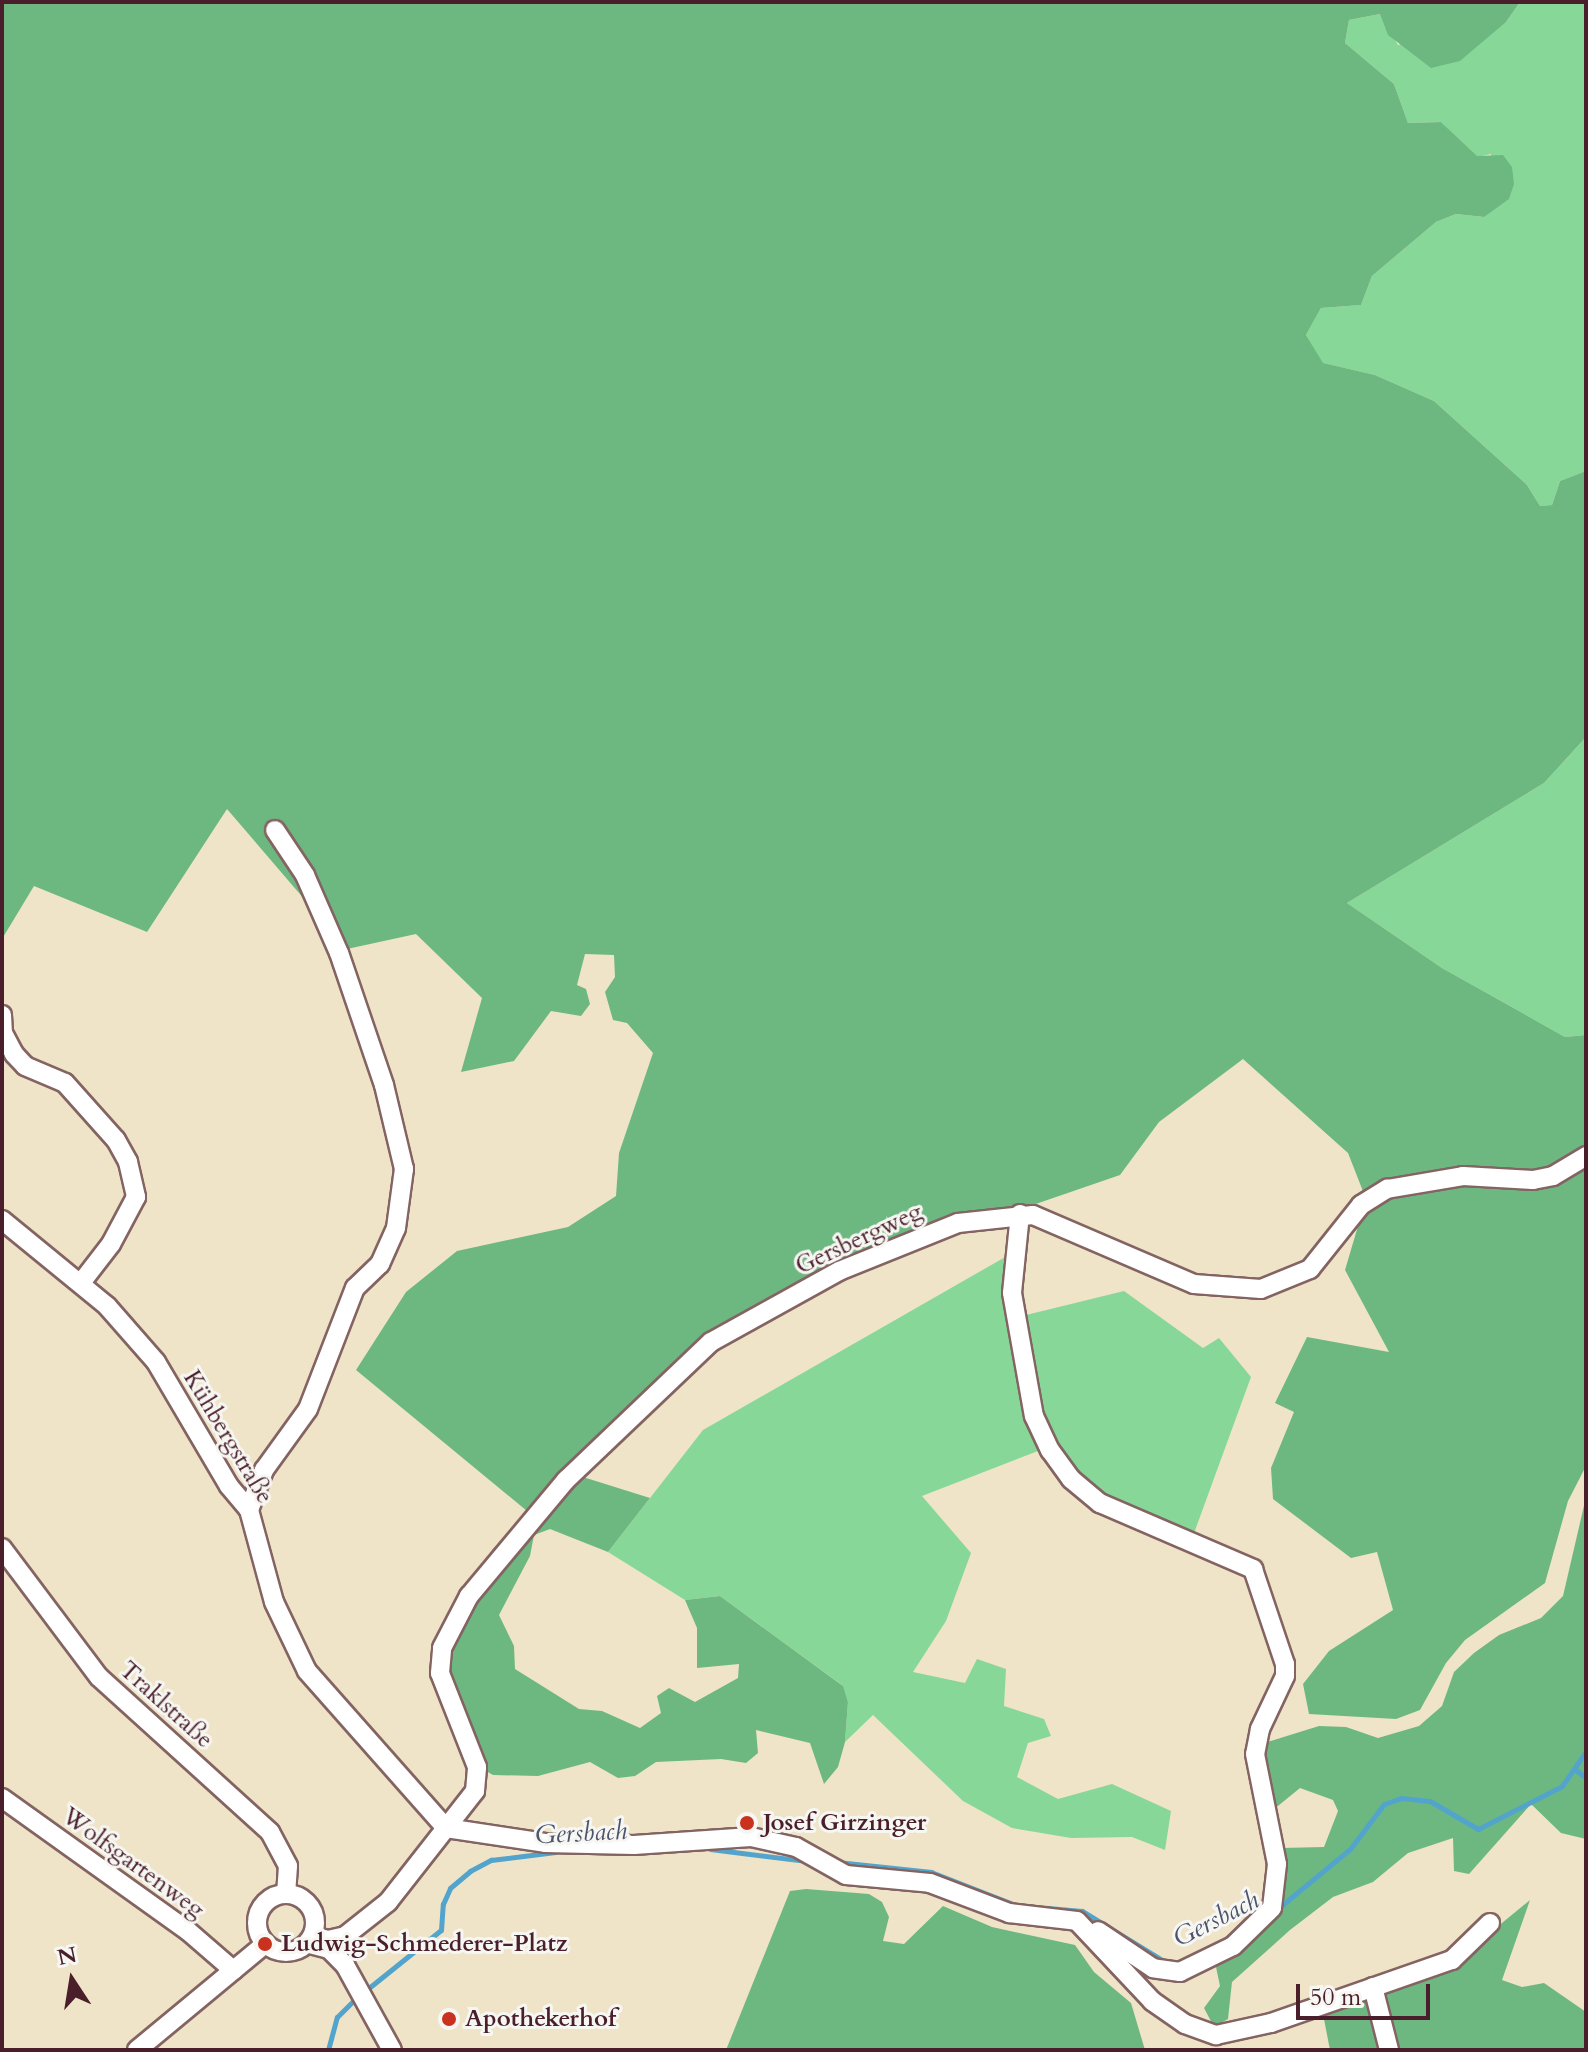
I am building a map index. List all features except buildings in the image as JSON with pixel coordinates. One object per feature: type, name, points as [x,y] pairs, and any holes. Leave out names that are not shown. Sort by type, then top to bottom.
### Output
[{"type":"street","points":[[249,1510],[264,1470],[308,1409],[355,1288],[380,1264],[396,1228],[404,1169],[384,1085],[339,953],[305,875],[275,830]]},
{"type":"street","points":[[2,1015],[3,1033],[14,1054],[25,1066],[65,1083],[116,1140],[128,1162],[136,1197],[111,1244],[81,1283]]},
{"type":"street","name":"Gersbergweg","points":[[446,1828],[478,1782],[471,1748],[442,1686],[442,1648],[469,1596],[557,1489],[635,1410],[726,1332],[914,1236],[958,1223],[1020,1214],[1061,1225],[1194,1284],[1261,1289],[1310,1269],[1325,1256],[1361,1205],[1387,1189],[1463,1176],[1533,1180],[1553,1176],[1586,1156]]},
{"type":"street","points":[[310,1940],[314,1911],[302,1898],[286,1893],[261,1908],[257,1927],[265,1944],[282,1952],[310,1940],[339,1938],[364,1922],[404,1886],[446,1828],[545,1843],[634,1845],[751,1837],[809,1855],[837,1870],[938,1885],[1009,1913],[1077,1921],[1165,1972],[1210,1960],[1256,1928],[1272,1908],[1277,1864],[1255,1744],[1285,1676],[1258,1582],[1244,1562],[1149,1528],[1100,1503],[1071,1479],[1050,1450],[1034,1416],[1015,1315],[1013,1254],[1020,1214]]},
{"type":"street","name":"Kühbergstraße","points":[[2,1220],[81,1283],[141,1342],[249,1510],[274,1602],[307,1671],[446,1828]]},
{"type":"street","name":"Traklstraße","points":[[2,1548],[99,1677],[270,1832],[288,1866],[286,1893]]},
{"type":"street","name":"Wolfsgartenweg","points":[[2,1798],[188,1931],[233,1970]]},
{"type":"street","points":[[1077,1921],[1152,2001],[1185,2024],[1216,2035],[1271,2023],[1452,1960],[1490,1923]]},
{"type":"street","points":[[310,1940],[339,1958],[392,2050]]},
{"type":"street","points":[[137,2050],[265,1944]]},
{"type":"street","points":[[1373,1987],[1389,2050]]},
{"type":"green space","points":[[2,2],[1520,2],[1506,22],[1460,61],[1431,68],[1388,35],[1380,14],[1349,20],[1345,43],[1394,84],[1408,123],[1441,122],[1477,156],[1503,155],[1512,167],[1514,184],[1509,199],[1484,217],[1456,214],[1436,222],[1372,276],[1361,305],[1321,308],[1306,335],[1323,363],[1375,375],[1434,401],[1527,485],[1540,506],[1552,505],[1560,481],[1586,471],[1586,737],[1544,783],[1347,903],[1442,968],[1565,1037],[1586,1035],[1586,1466],[1568,1501],[1545,1583],[1465,1640],[1446,1663],[1420,1710],[1396,1719],[1309,1714],[1303,1684],[1329,1651],[1393,1610],[1377,1552],[1351,1558],[1273,1499],[1271,1468],[1294,1412],[1275,1403],[1307,1337],[1389,1352],[1345,1270],[1366,1199],[1348,1153],[1243,1059],[1159,1122],[1120,1175],[1027,1207],[927,1226],[721,1325],[567,1472],[650,1498],[608,1552],[550,1529],[534,1535],[530,1556],[499,1615],[514,1646],[515,1669],[579,1709],[602,1711],[640,1728],[661,1713],[657,1696],[669,1688],[695,1702],[738,1678],[739,1664],[697,1668],[697,1628],[685,1600],[720,1596],[843,1686],[848,1702],[845,1742],[838,1767],[824,1784],[810,1743],[756,1730],[758,1753],[746,1763],[721,1759],[656,1762],[635,1776],[618,1778],[590,1762],[538,1776],[493,1775],[465,1759],[432,1676],[438,1646],[492,1550],[527,1511],[356,1370],[406,1292],[457,1251],[568,1227],[616,1196],[619,1153],[653,1053],[627,1023],[613,1020],[605,992],[615,977],[614,955],[585,954],[577,985],[586,989],[590,1004],[581,1016],[551,1011],[514,1061],[461,1072],[482,998],[416,934],[347,949],[227,809],[147,932],[34,886],[2,939]]},
{"type":"green space","points":[[1520,2],[1586,2],[1586,471],[1560,481],[1552,505],[1540,506],[1527,485],[1434,401],[1375,375],[1322,363],[1306,335],[1321,308],[1361,305],[1372,276],[1436,222],[1456,214],[1484,217],[1491,154],[1477,157],[1441,122],[1408,123],[1394,84],[1345,43],[1349,20],[1380,14],[1398,45],[1506,22]]},
{"type":"green space","points":[[1586,737],[1586,1035],[1565,1037],[1442,968],[1347,903],[1544,783]]},
{"type":"green space","points":[[1007,1256],[1022,1316],[1124,1291],[1203,1348],[1219,1338],[1251,1377],[1193,1536],[1101,1497],[1043,1449],[922,1496],[971,1553],[946,1621],[913,1672],[965,1683],[977,1659],[1006,1669],[1004,1706],[1044,1719],[1051,1736],[1028,1743],[1017,1777],[1058,1799],[1112,1784],[1171,1811],[1165,1850],[1132,1837],[1071,1838],[1012,1828],[963,1801],[873,1715],[845,1742],[848,1702],[842,1685],[720,1596],[685,1600],[608,1552],[703,1430]]},
{"type":"green space","points":[[1586,1497],[1586,1839],[1561,1833],[1531,1804],[1469,1874],[1454,1871],[1453,1838],[1408,1853],[1373,1882],[1333,1897],[1290,1930],[1232,1982],[1228,2019],[1214,2027],[1204,2008],[1220,1986],[1216,1967],[1278,1913],[1281,1848],[1324,1847],[1338,1811],[1333,1800],[1300,1788],[1273,1810],[1264,1743],[1319,1726],[1346,1727],[1378,1738],[1419,1726],[1442,1706],[1454,1672],[1474,1653],[1499,1635],[1541,1618],[1563,1596]]},
{"type":"green space","points":[[806,1889],[869,1894],[882,1902],[889,1917],[883,1941],[904,1944],[943,1906],[992,1927],[1075,1945],[1094,1972],[1131,2003],[1145,2050],[726,2050],[790,1891]]},
{"type":"green space","points":[[1530,1900],[1502,1980],[1522,1987],[1544,1983],[1586,2012],[1586,2050],[1398,2050],[1384,1986],[1491,1932]]},
{"type":"green space","points":[[1371,1999],[1381,2050],[1330,2050],[1323,2014]]},
{"type":"waterway","name":"Gersbach","points":[[1276,1910],[1350,1849],[1384,1804],[1401,1798],[1430,1801],[1478,1829],[1562,1786],[1586,1751]]},
{"type":"waterway","points":[[1576,1770],[1586,1778]]},
{"type":"waterway","name":"Gersbach","points":[[710,1849],[807,1861]]},
{"type":"waterway","name":"Gersbach","points":[[365,1991],[441,1930],[443,1904],[450,1888],[470,1871],[491,1860],[556,1852]]},
{"type":"waterway","name":"Gersbach","points":[[837,1862],[931,1872],[1015,1905]]},
{"type":"waterway","name":"Gersbach","points":[[1025,1906],[1082,1911],[1164,1961]]},
{"type":"waterway","name":"Gersbach","points":[[328,2050],[337,2017],[357,1997]]},
{"type":"place","name":"Josef Girzinger","points":[[747,1823]]},
{"type":"place","name":"Ludwig-Schmederer-Platz","points":[[265,1944]]},
{"type":"place","name":"Apothekerhof","points":[[449,2019]]}]
